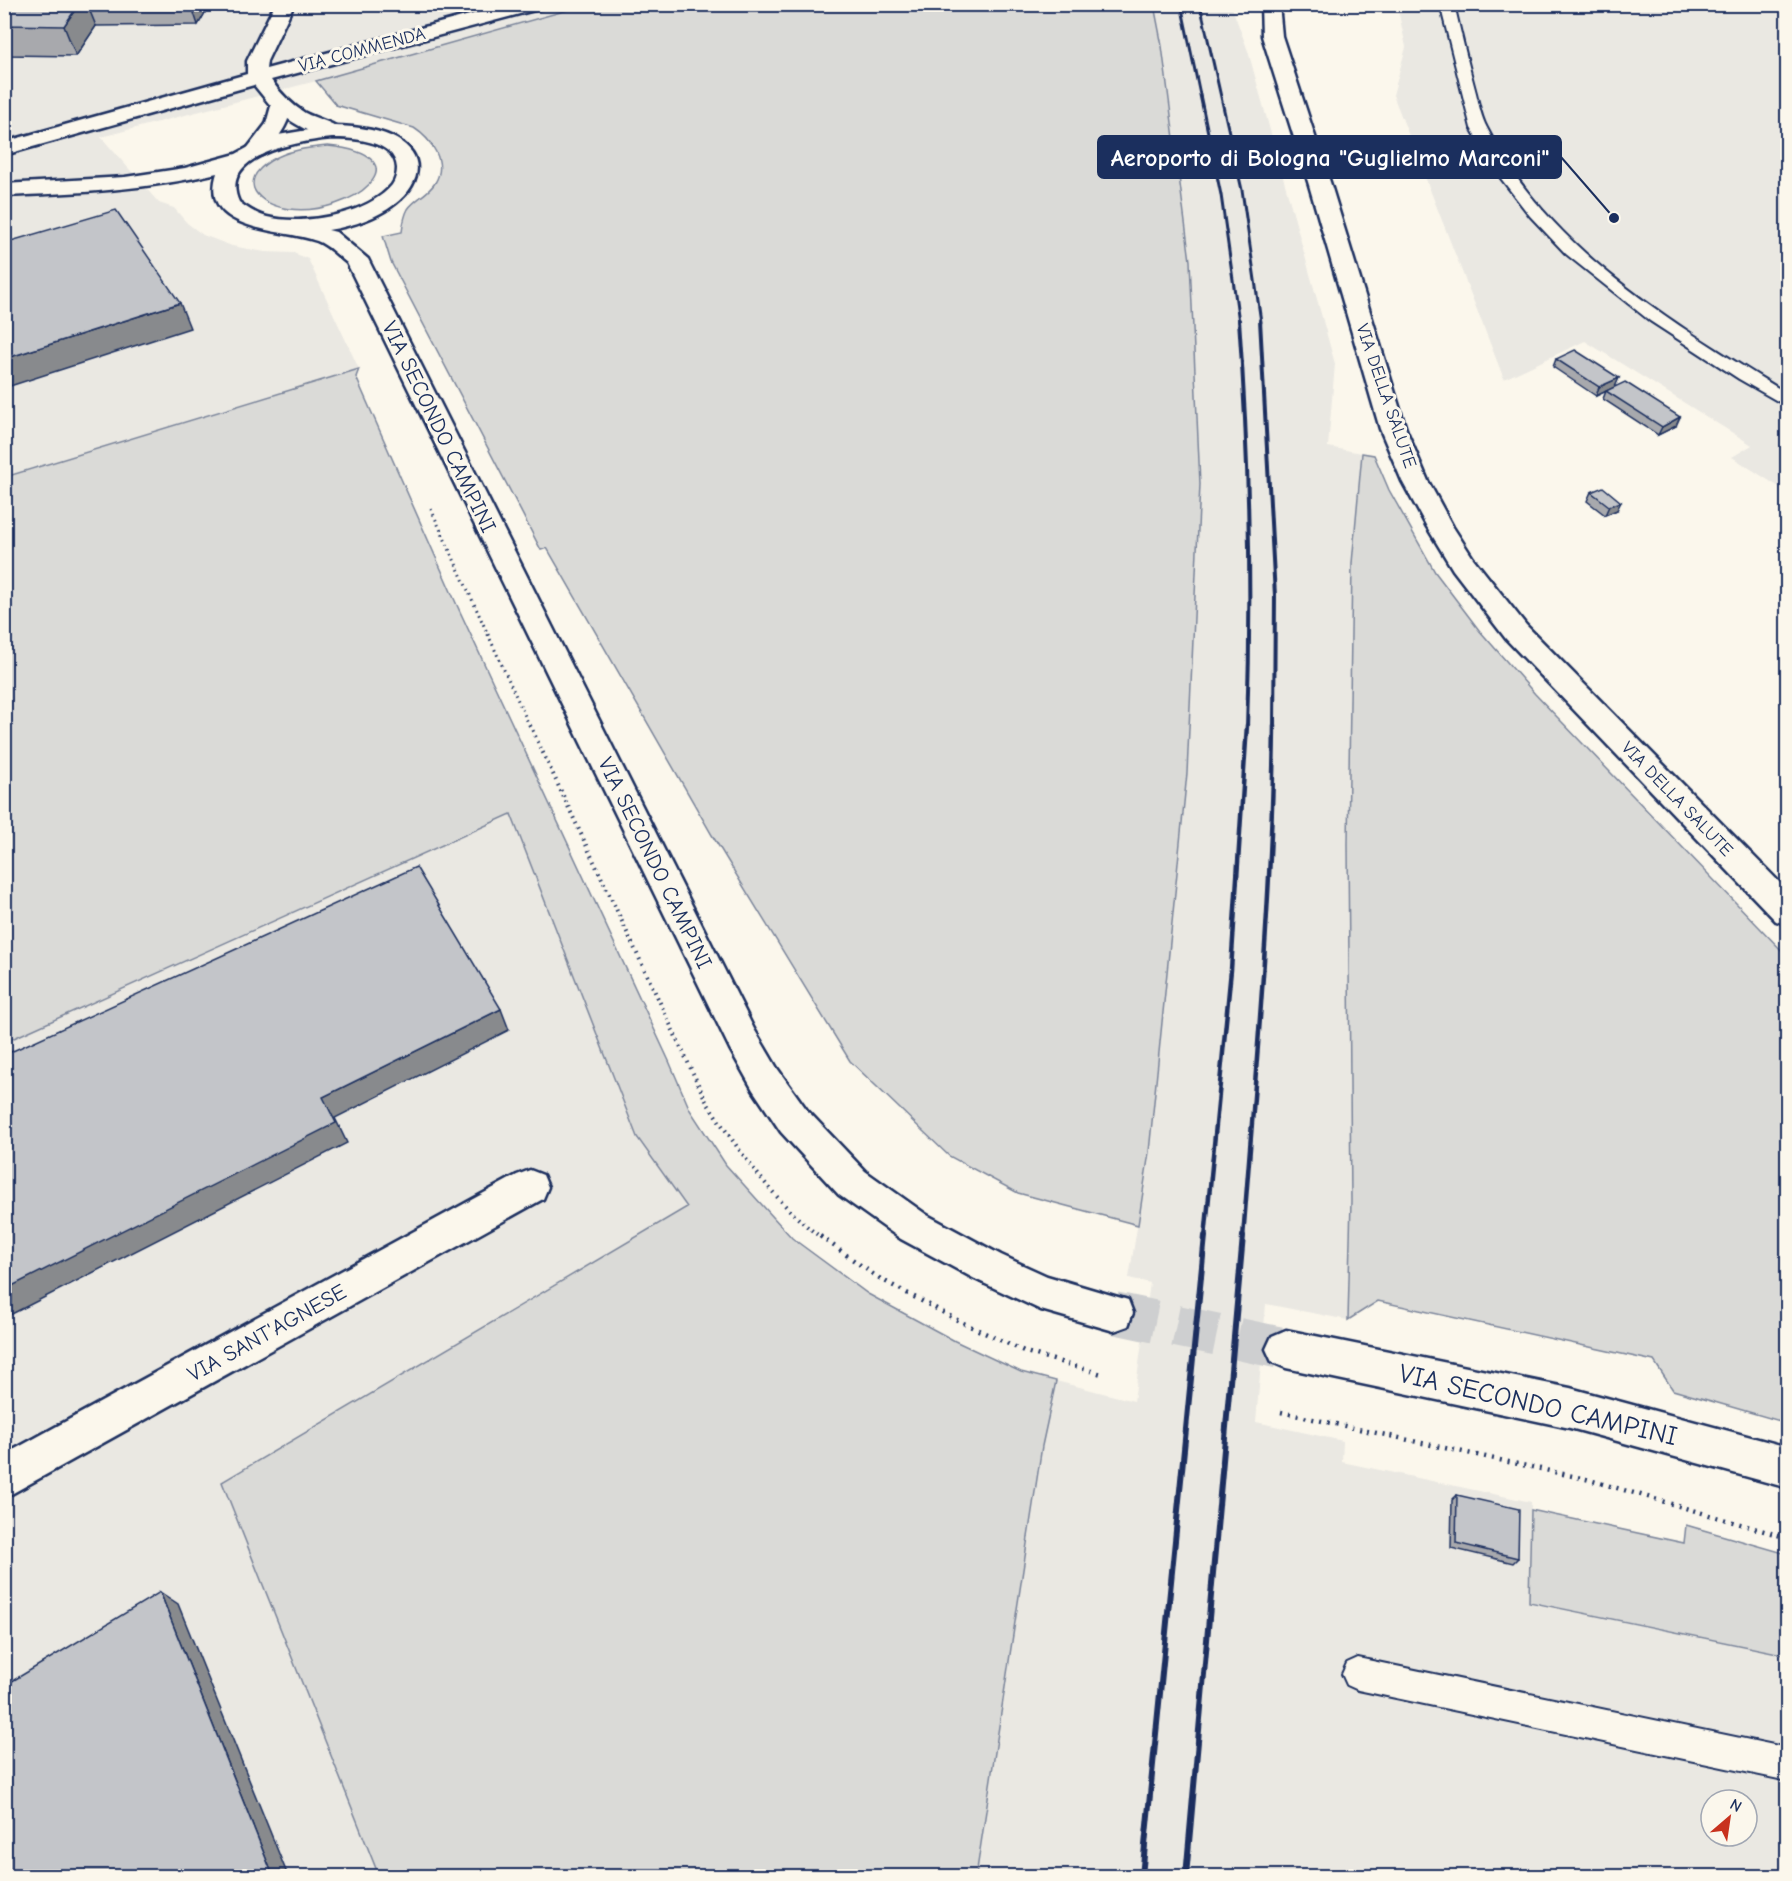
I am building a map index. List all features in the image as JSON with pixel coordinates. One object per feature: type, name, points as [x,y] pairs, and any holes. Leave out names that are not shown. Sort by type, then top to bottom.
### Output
[{"type":"street","points":[[285,4],[257,61],[256,72],[259,77],[281,106],[301,120],[332,132],[376,137],[394,145],[405,157],[409,170],[404,184],[372,216],[363,230],[357,260]]},
{"type":"street","name":"VIA COMMENDA","points":[[4,149],[259,77],[535,4]]},
{"type":"street","name":"VIA DELLA SALUTE","points":[[1270,4],[1272,36],[1314,165],[1393,429],[1414,481],[1440,527],[1482,589],[1516,632],[1788,912]]},
{"type":"street","points":[[231,206],[224,195],[224,183],[231,170],[250,154],[276,125],[281,106]]},
{"type":"street","points":[[4,190],[132,184],[196,173],[287,139],[332,132]]},
{"type":"street","points":[[132,184],[188,189],[213,197],[246,217],[268,224],[295,226],[322,225],[350,219],[373,210],[392,198]]},
{"type":"street","name":"VIA SECONDO CAMPINI","points":[[295,226],[328,237],[357,260],[742,1039],[765,1079],[794,1121],[852,1183],[914,1227],[988,1267],[1041,1292],[1114,1313]]},
{"type":"street","name":"VIA SANT'AGNESE","points":[[4,1478],[530,1187]]},
{"type":"street","name":"VIA SECONDO CAMPINI","points":[[1286,1348],[1570,1408],[1788,1468]]},
{"type":"lane","points":[[1447,4],[1478,126],[1494,157],[1532,208],[1588,266],[1629,297],[1788,402]]},
{"type":"lane","points":[[1358,1674],[1788,1765]]},
{"type":"path","points":[[1281,1412],[1586,1479],[1788,1538]]},
{"type":"shaded area","points":[[589,4],[1154,5],[1162,46],[1190,261],[1200,484],[1187,773],[1149,1152],[1138,1225],[1018,1193],[949,1156],[850,1061],[712,835],[547,548],[541,550],[391,262],[383,236],[402,232],[408,209],[435,183],[439,175],[439,159],[432,145],[414,128],[336,105],[316,81]]},
{"type":"shaded area","points":[[5,5],[588,5],[316,81],[101,137],[159,203],[174,208],[187,223],[203,235],[232,246],[265,252],[294,253],[308,259],[359,369],[5,477]]},
{"type":"shaded area","points":[[1154,5],[1231,5],[1248,51],[1335,364],[1328,447],[1362,453],[1352,563],[1348,844],[1351,1201],[1348,1320],[1266,1304],[1256,1422],[1343,1441],[1342,1462],[1531,1502],[1529,1603],[1787,1655],[1787,1876],[976,1876],[1042,1446],[1056,1381],[1134,1401],[1150,1283],[1129,1278],[1149,1152],[1187,773],[1200,484],[1190,261],[1162,46]]},
{"type":"shaded area","points":[[1397,5],[1787,5],[1787,492],[1732,457],[1752,445],[1585,341],[1504,379],[1393,95],[1406,47]]},
{"type":"shaded area","points":[[328,146],[358,152],[373,161],[376,172],[369,184],[355,195],[335,204],[313,209],[278,207],[255,192],[254,177],[270,161],[291,152]]},
{"type":"shaded area","points":[[359,369],[356,377],[456,603],[690,1110],[726,1165],[792,1238],[868,1294],[955,1341],[1021,1372],[1056,1381],[1042,1446],[976,1876],[379,1876],[222,1482],[687,1207],[637,1137],[511,814],[5,1042],[5,477]]},
{"type":"shaded area","points":[[1362,453],[1374,455],[1389,490],[1435,572],[1479,630],[1535,694],[1787,956],[1787,1423],[1673,1390],[1654,1361],[1378,1301],[1348,1320],[1351,1201],[1348,844],[1352,563]]},
{"type":"shaded area","points":[[511,814],[637,1137],[687,1207],[222,1482],[379,1876],[5,1876],[4,1042]]},
{"type":"shaded area","points":[[1531,1510],[1684,1543],[1686,1525],[1787,1554],[1787,1655],[1529,1602]]},
{"type":"building","points":[[7,4],[79,4],[64,26],[4,25],[4,8]]},
{"type":"building","points":[[116,210],[180,303],[4,359],[4,243]]},
{"type":"building","points":[[1575,350],[1619,378],[1599,387],[1556,359]]},
{"type":"building","points":[[1625,382],[1680,417],[1662,427],[1606,391]]},
{"type":"building","points":[[1603,487],[1621,502],[1609,506],[1591,492]]},
{"type":"building","points":[[416,867],[501,1009],[323,1097],[336,1123],[4,1290],[4,1055]]},
{"type":"building","points":[[1457,1495],[1519,1509],[1518,1558],[1456,1543]]},
{"type":"building","points":[[160,1592],[273,1876],[4,1876],[4,1686]]},
{"type":"tunnel","points":[[1114,1313],[1286,1349]]},
{"type":"railway","points":[[1181,4],[1221,195],[1239,322]]},
{"type":"railway","points":[[1200,4],[1242,190],[1261,322]]},
{"type":"railway","points":[[1239,320],[1249,523],[1247,727]]},
{"type":"railway","points":[[1260,320],[1275,596],[1274,727]]},
{"type":"railway","points":[[1205,1238],[1231,970],[1247,725]]},
{"type":"railway","points":[[1243,1238],[1267,917],[1274,725]]},
{"type":"railway","points":[[1142,1876],[1205,1236]]},
{"type":"railway","points":[[1186,1876],[1243,1236]]},
{"type":"place","name":"Aeroporto di Bologna \"Guglielmo Marconi\"","points":[[1614,218]]}]
